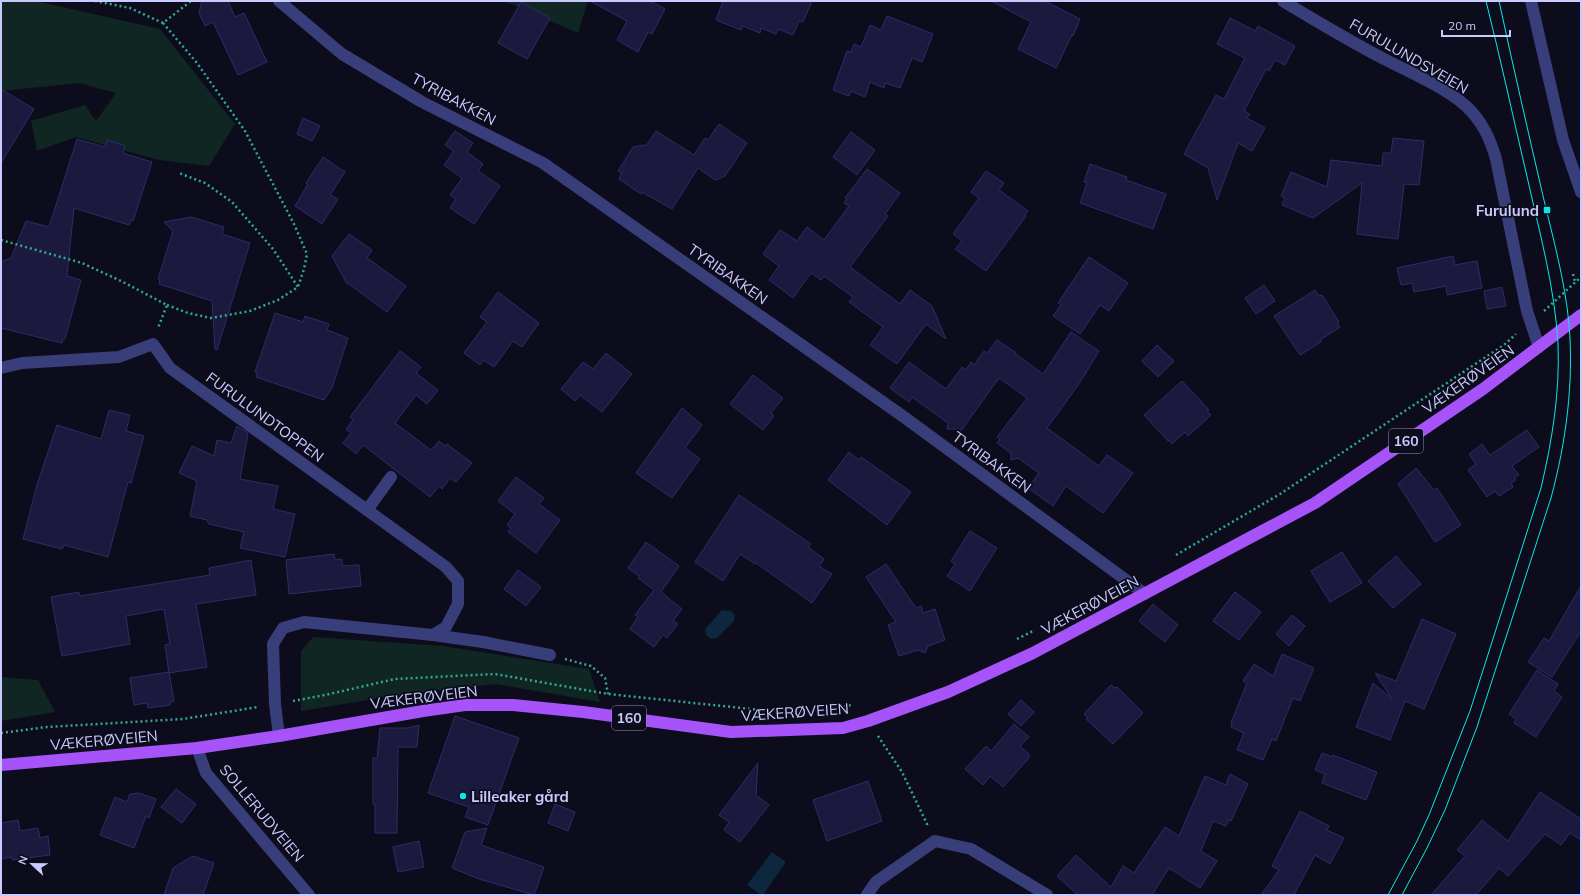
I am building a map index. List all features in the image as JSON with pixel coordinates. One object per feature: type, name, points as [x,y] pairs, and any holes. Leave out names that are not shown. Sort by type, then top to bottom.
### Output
[{"type":"main road","name":"VÆKERØVEIEN","points":[[1,765],[197,748],[465,705],[513,705],[583,712],[731,732],[843,728],[868,721],[948,692],[1033,653],[1315,502],[1483,389],[1581,315]]},
{"type":"street","name":"TYRIBAKKEN","points":[[279,1],[342,54],[422,102],[543,163],[904,417],[1145,594]]},
{"type":"street","name":"FURULUNDSVEIEN","points":[[1283,1],[1344,37],[1447,93],[1466,106],[1479,122],[1490,141],[1496,159],[1530,322],[1539,348]]},
{"type":"street","points":[[1531,1],[1563,140],[1581,192]]},
{"type":"street","points":[[1,368],[22,363],[117,358],[153,344]]},
{"type":"street","name":"FURULUNDTOPPEN","points":[[153,344],[170,368],[446,567],[458,581],[458,604],[446,627],[433,635]]},
{"type":"street","points":[[366,510],[391,477]]},
{"type":"street","points":[[279,736],[275,704],[273,644],[283,628],[304,622],[433,635],[483,642],[550,655]]},
{"type":"street","name":"SOLLERUDVEIEN","points":[[197,748],[206,773],[309,895]]},
{"type":"street","points":[[867,895],[876,882],[935,841],[971,849],[1047,895]]},
{"type":"path","points":[[1,240],[82,263],[167,305],[188,313],[212,318],[250,311],[278,300],[298,287],[308,254],[294,224],[245,131],[197,63],[163,23],[130,8],[95,1]]},
{"type":"path","points":[[163,23],[191,1]]},
{"type":"path","points":[[179,173],[205,183],[232,202],[273,249],[298,287]]},
{"type":"path","points":[[1573,274],[1575,282]]},
{"type":"path","points":[[1170,558],[1280,494],[1504,345],[1581,278]]},
{"type":"path","points":[[153,344],[167,305]]},
{"type":"path","points":[[1012,642],[1039,628]]},
{"type":"path","points":[[550,655],[591,666],[606,678],[608,694]]},
{"type":"path","points":[[1,733],[47,727],[183,719],[325,696],[395,679],[495,674],[608,694],[777,711]]},
{"type":"path","points":[[822,711],[854,705]]},
{"type":"path","points":[[868,721],[902,772],[935,841]]},
{"type":"green space","points":[[1,1],[36,1],[160,29],[235,124],[209,166],[159,160],[76,137],[37,151],[31,121],[85,105],[96,121],[116,93],[79,83],[1,91]]},
{"type":"green space","points":[[504,1],[588,1],[578,33]]},
{"type":"green space","points":[[313,637],[443,646],[589,669],[600,702],[495,684],[398,695],[301,711],[301,651]]},
{"type":"green space","points":[[1,677],[38,680],[55,712],[1,721]]},
{"type":"water","points":[[722,610],[731,611],[735,615],[734,621],[717,638],[711,639],[706,635],[705,629]]},
{"type":"water","points":[[772,852],[786,862],[763,895],[761,895],[747,885]]},
{"type":"building","points":[[202,1],[228,1],[235,17],[244,13],[267,62],[238,75],[213,22],[205,26],[199,13]]},
{"type":"building","points":[[590,1],[650,1],[665,9],[652,34],[648,32],[638,52],[617,40],[627,21]]},
{"type":"building","points":[[723,1],[812,1],[803,22],[799,21],[793,35],[778,29],[776,34],[761,28],[760,33],[743,26],[741,30],[716,20]]},
{"type":"building","points":[[991,1],[1045,1],[1080,19],[1056,68],[1018,49],[1031,22]]},
{"type":"building","points":[[521,2],[550,18],[527,59],[498,43]]},
{"type":"building","points":[[887,16],[933,34],[922,62],[912,58],[900,88],[885,83],[884,88],[870,82],[865,97],[851,91],[849,96],[833,90],[847,51],[851,52],[854,44],[861,47],[870,25],[881,30]]},
{"type":"building","points":[[1230,18],[1255,31],[1258,26],[1295,46],[1285,65],[1275,60],[1269,71],[1266,69],[1244,111],[1250,114],[1247,118],[1265,128],[1252,151],[1238,143],[1217,200],[1208,168],[1184,154],[1216,95],[1224,99],[1245,58],[1217,44]]},
{"type":"building","points":[[1,89],[34,109],[1,163]]},
{"type":"building","points":[[303,118],[320,126],[312,141],[297,134]]},
{"type":"building","points":[[719,124],[747,143],[725,176],[715,180],[698,168],[672,209],[642,192],[641,194],[619,179],[622,173],[618,171],[633,147],[646,146],[656,131],[694,155],[705,138],[708,140]]},
{"type":"building","points":[[455,131],[473,143],[467,152],[483,164],[478,171],[500,186],[474,224],[450,208],[456,199],[450,195],[462,178],[444,165],[454,151],[445,145]]},
{"type":"building","points":[[851,132],[875,150],[857,175],[833,157]]},
{"type":"building","points":[[1393,138],[1424,141],[1419,185],[1404,184],[1398,239],[1357,234],[1362,183],[1313,218],[1282,205],[1285,198],[1281,196],[1291,172],[1327,187],[1331,160],[1382,166],[1383,153],[1391,153]]},
{"type":"building","points":[[77,139],[105,147],[107,140],[125,146],[123,153],[152,162],[133,221],[131,220],[129,225],[74,208],[67,276],[81,280],[65,339],[63,339],[62,343],[1,328],[1,262],[11,258],[26,221],[49,227]]},
{"type":"building","points":[[323,157],[345,172],[330,195],[338,199],[322,224],[295,206],[308,184],[306,183]]},
{"type":"building","points":[[1090,164],[1127,177],[1126,180],[1166,194],[1153,229],[1080,203],[1087,183],[1084,182]]},
{"type":"building","points":[[867,169],[900,193],[885,214],[888,216],[850,267],[900,304],[910,290],[932,306],[946,339],[926,324],[897,364],[870,345],[883,327],[849,302],[853,297],[824,276],[821,280],[811,273],[793,298],[769,280],[779,266],[763,254],[780,230],[797,241],[807,227],[824,240],[849,206],[844,203],[847,199],[845,198]]},
{"type":"building","points":[[986,171],[1004,183],[999,190],[1028,211],[1025,215],[1026,216],[986,271],[955,249],[962,241],[953,234],[979,198],[971,192]]},
{"type":"building","points":[[191,217],[224,227],[222,234],[250,243],[217,350],[215,349],[212,301],[159,284],[160,279],[158,279],[173,231],[164,222]]},
{"type":"building","points":[[349,234],[372,250],[367,258],[406,286],[387,312],[346,282],[332,256]]},
{"type":"building","points":[[1453,256],[1455,265],[1477,261],[1482,288],[1447,295],[1446,286],[1414,292],[1412,283],[1401,285],[1397,268]]},
{"type":"building","points":[[1089,257],[1128,283],[1109,311],[1100,305],[1080,334],[1053,316],[1061,305],[1058,303]]},
{"type":"building","points":[[1264,285],[1275,301],[1256,314],[1245,298]]},
{"type":"building","points":[[1502,287],[1506,306],[1487,309],[1484,291]]},
{"type":"building","points":[[1315,290],[1319,296],[1322,295],[1339,322],[1337,323],[1340,327],[1320,340],[1321,342],[1300,355],[1274,316]]},
{"type":"building","points":[[498,292],[539,323],[522,347],[513,341],[494,367],[483,360],[480,365],[464,353],[487,322],[480,317]]},
{"type":"building","points":[[275,313],[303,322],[305,316],[329,324],[327,330],[348,338],[332,388],[324,400],[256,377],[257,373],[255,372]]},
{"type":"building","points":[[1071,332],[1099,351],[1079,384],[1047,428],[1099,466],[1107,455],[1133,473],[1103,513],[1066,486],[1053,506],[1028,488],[1039,473],[1018,458],[1011,460],[1011,453],[997,443],[1000,439],[997,437],[1027,398],[999,378],[960,432],[956,429],[947,429],[948,423],[912,397],[909,402],[890,388],[909,362],[946,389],[962,367],[966,370],[971,362],[974,365],[984,351],[987,353],[997,340],[1043,374]]},
{"type":"building","points":[[1157,345],[1174,361],[1158,377],[1142,361]]},
{"type":"building","points":[[400,351],[421,367],[416,373],[438,390],[427,404],[416,395],[395,423],[431,450],[439,441],[445,446],[447,444],[472,463],[456,482],[450,478],[442,489],[439,486],[430,497],[363,445],[356,454],[343,443],[351,433],[346,429],[353,420],[350,417]]},
{"type":"building","points":[[606,353],[632,374],[602,412],[580,395],[575,401],[561,389],[583,362],[593,369]]},
{"type":"building","points":[[753,375],[783,398],[771,413],[774,416],[763,430],[730,404]]},
{"type":"building","points":[[1182,381],[1209,410],[1207,411],[1211,415],[1188,436],[1185,432],[1172,444],[1144,415]]},
{"type":"building","points":[[682,408],[702,425],[685,448],[700,459],[672,498],[636,473]]},
{"type":"building","points":[[109,410],[130,415],[126,431],[144,436],[131,483],[128,482],[108,557],[64,545],[62,549],[23,539],[37,485],[57,425],[101,439]]},
{"type":"building","points":[[237,426],[248,433],[240,479],[278,486],[273,509],[295,514],[285,557],[240,548],[244,532],[209,524],[207,520],[190,516],[197,481],[179,473],[192,446],[214,456],[217,440],[231,443]]},
{"type":"building","points":[[1527,430],[1539,447],[1512,466],[1519,475],[1514,478],[1516,480],[1511,483],[1513,487],[1499,496],[1495,491],[1487,497],[1468,470],[1476,464],[1469,454],[1482,444],[1490,455]]},
{"type":"building","points":[[849,452],[859,460],[861,457],[911,492],[887,525],[828,480]]},
{"type":"building","points":[[1416,468],[1434,490],[1437,488],[1461,525],[1435,542],[1398,484]]},
{"type":"building","points":[[516,477],[544,498],[539,504],[560,520],[536,553],[508,532],[511,528],[507,525],[515,514],[498,501]]},
{"type":"building","points":[[739,495],[811,544],[808,547],[824,559],[819,566],[832,574],[812,603],[756,563],[755,564],[740,554],[723,581],[695,562]]},
{"type":"building","points":[[970,531],[997,548],[970,591],[947,576],[955,564],[951,561]]},
{"type":"building","points":[[646,542],[679,566],[661,592],[682,609],[673,621],[678,624],[667,638],[663,635],[654,647],[630,629],[638,617],[635,615],[654,590],[628,568]]},
{"type":"building","points":[[1342,552],[1362,583],[1330,602],[1311,571]]},
{"type":"building","points":[[334,554],[335,560],[342,559],[342,566],[359,565],[361,586],[289,594],[286,560]]},
{"type":"building","points":[[1396,556],[1421,584],[1393,608],[1368,581]]},
{"type":"building","points":[[251,560],[256,595],[196,604],[207,667],[169,673],[165,645],[170,644],[164,609],[126,616],[130,644],[62,656],[51,597],[79,592],[80,596],[210,575],[209,568]]},
{"type":"building","points":[[886,564],[916,608],[921,606],[923,613],[935,609],[945,640],[928,646],[925,653],[918,650],[899,656],[888,625],[896,622],[866,577]]},
{"type":"building","points":[[518,570],[541,587],[526,606],[504,589]]},
{"type":"building","points":[[1581,586],[1581,631],[1552,677],[1528,662],[1544,638],[1549,641]]},
{"type":"building","points":[[1235,592],[1261,612],[1239,640],[1213,621]]},
{"type":"building","points":[[1153,604],[1178,625],[1165,642],[1139,621]]},
{"type":"building","points":[[1292,615],[1305,626],[1289,646],[1276,634]]},
{"type":"building","points":[[1422,619],[1456,634],[1424,709],[1405,701],[1390,740],[1356,727],[1373,683],[1392,699],[1375,673],[1396,681]]},
{"type":"building","points":[[1282,654],[1314,668],[1300,701],[1293,698],[1276,741],[1272,739],[1263,760],[1237,750],[1244,733],[1231,727],[1231,723],[1247,683],[1243,681],[1254,664],[1273,676]]},
{"type":"building","points":[[1537,670],[1558,684],[1554,691],[1562,697],[1536,737],[1514,723],[1516,719],[1509,714]]},
{"type":"building","points":[[169,672],[174,701],[170,702],[170,705],[148,708],[147,703],[134,705],[130,678]]},
{"type":"building","points":[[1111,685],[1115,688],[1117,687],[1143,713],[1113,744],[1086,719],[1088,718],[1084,714]]},
{"type":"building","points":[[1021,700],[1034,712],[1021,726],[1008,714]]},
{"type":"building","points":[[455,716],[519,738],[488,825],[465,817],[469,807],[428,793]]},
{"type":"building","points":[[1014,724],[1029,737],[1020,746],[1029,754],[1028,755],[1030,757],[1003,787],[990,776],[983,785],[965,769],[986,746],[991,751]]},
{"type":"building","points":[[419,725],[417,747],[398,747],[397,833],[375,833],[375,804],[373,804],[373,758],[377,758],[380,728],[408,728]]},
{"type":"building","points":[[1322,753],[1332,757],[1333,755],[1377,772],[1366,800],[1322,783],[1325,774],[1315,770]]},
{"type":"building","points":[[758,763],[756,795],[769,805],[740,842],[724,830],[729,822],[719,815]]},
{"type":"building","points":[[1230,774],[1248,784],[1231,821],[1229,820],[1226,826],[1213,821],[1201,851],[1217,861],[1200,888],[1169,868],[1152,895],[1078,895],[1057,876],[1076,855],[1111,887],[1123,866],[1134,873],[1165,827],[1179,836],[1205,776],[1226,785]]},
{"type":"building","points":[[868,781],[882,821],[827,841],[813,800]]},
{"type":"building","points":[[176,789],[196,804],[182,823],[161,807]]},
{"type":"building","points":[[1540,792],[1581,819],[1581,840],[1570,833],[1561,845],[1545,834],[1508,876],[1499,868],[1476,895],[1431,895],[1465,856],[1457,850],[1482,820],[1508,841]]},
{"type":"building","points":[[139,793],[156,799],[149,818],[146,816],[134,848],[100,835],[115,797],[127,802],[130,794]]},
{"type":"building","points":[[555,804],[575,812],[568,831],[548,823]]},
{"type":"building","points":[[1300,811],[1329,826],[1327,830],[1344,838],[1330,864],[1315,855],[1294,895],[1261,895],[1279,870],[1272,866]]},
{"type":"building","points":[[18,820],[20,831],[38,828],[40,838],[48,836],[50,855],[12,860],[12,857],[1,859],[1,823]]},
{"type":"building","points":[[487,828],[481,845],[544,867],[534,895],[479,879],[452,868],[465,832]]},
{"type":"building","points":[[419,841],[424,867],[398,872],[393,847]]},
{"type":"building","points":[[193,856],[214,863],[203,895],[164,895],[173,868]]},
{"type":"tram line","points":[[1388,895],[1429,815],[1470,711],[1541,488],[1552,435],[1558,381],[1558,344],[1554,303],[1542,241],[1486,1]]},
{"type":"tram line","points":[[1402,895],[1445,810],[1477,727],[1551,498],[1561,455],[1568,412],[1570,346],[1565,292],[1499,1]]},
{"type":"place","name":"Furulund","points":[[1547,210]]},
{"type":"place","name":"Lilleaker gård","points":[[463,796]]}]
